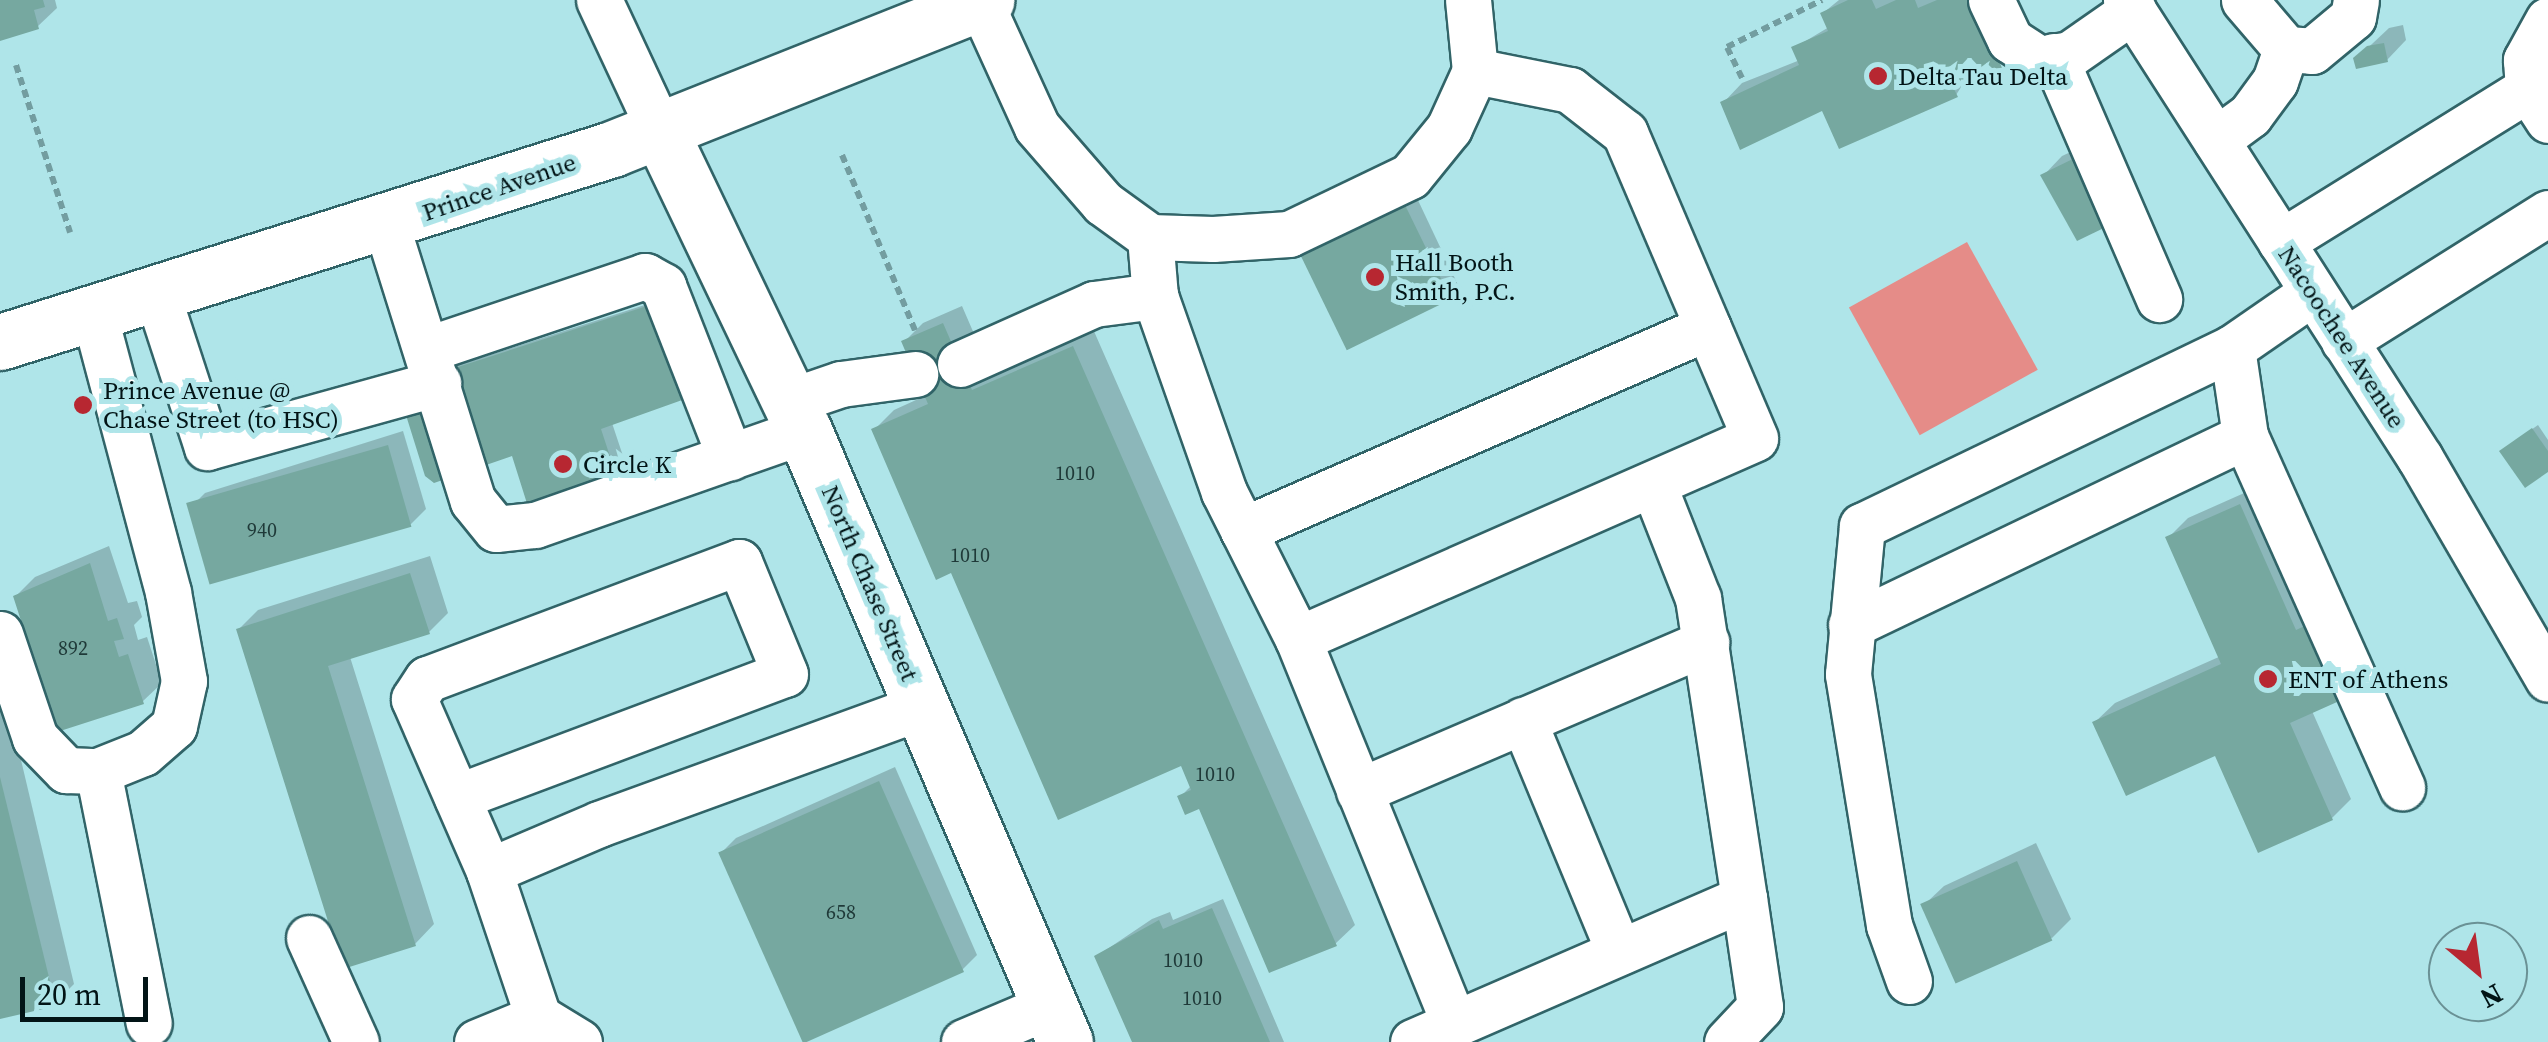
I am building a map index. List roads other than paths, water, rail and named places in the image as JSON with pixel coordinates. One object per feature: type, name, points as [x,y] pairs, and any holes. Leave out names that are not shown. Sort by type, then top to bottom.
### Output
[{"type":"main road","name":"Prince Avenue","points":[[0,342],[386,224],[660,131],[983,1]]},
{"type":"main road","name":"North Chase Street","points":[[660,131],[798,416],[1058,1024]]},
{"type":"street","points":[[599,0],[660,131]]},
{"type":"street","points":[[983,1],[1037,127],[1103,203],[1150,237],[1289,234],[1410,176],[1449,128],[1475,71],[1468,0]]},
{"type":"street","points":[[1991,0],[2010,40],[2040,59],[2070,54],[2130,5]]},
{"type":"street","points":[[2244,0],[2286,49],[2312,51],[2328,42],[2353,17],[2356,0]]},
{"type":"street","name":"Nacoochee Avenue","points":[[2130,5],[2313,292],[2548,679]]},
{"type":"street","points":[[2281,242],[2538,104],[2526,60],[2548,20]]},
{"type":"street","points":[[2216,140],[2250,115],[2275,81],[2286,49]]},
{"type":"street","points":[[2054,56],[2158,299]]},
{"type":"street","points":[[1298,639],[1755,438],[1624,133],[1570,90],[1475,71]]},
{"type":"street","points":[[2344,342],[2548,213]]},
{"type":"street","points":[[386,224],[473,500],[496,529],[535,526],[730,458],[841,384],[915,374]]},
{"type":"street","points":[[1150,237],[1154,296],[1243,530],[1298,639],[1454,1024]]},
{"type":"street","points":[[157,294],[207,448],[433,366],[645,276],[663,286],[730,458]]},
{"type":"street","points":[[1908,981],[1888,925],[1848,674],[1862,526],[2232,348],[2313,292]]},
{"type":"street","points":[[960,364],[1094,304],[1154,296]]},
{"type":"street","points":[[0,634],[35,738],[66,770],[98,771],[143,753],[174,726],[184,681],[125,410],[94,313]]},
{"type":"street","points":[[1243,530],[1708,327]]},
{"type":"street","points":[[2232,348],[2245,436],[2402,788]]},
{"type":"street","points":[[1850,625],[2245,436]]},
{"type":"street","points":[[1653,484],[1698,598],[1760,1007],[1727,1042]]},
{"type":"street","points":[[457,797],[785,674],[739,562],[428,679],[414,699],[489,871],[538,1017],[579,1042]]},
{"type":"street","points":[[1359,791],[1706,642]]},
{"type":"street","points":[[489,871],[599,824],[924,706]]},
{"type":"street","points":[[1523,720],[1619,952]]},
{"type":"street","points":[[98,771],[149,1024]]},
{"type":"street","points":[[1413,1042],[1744,898]]},
{"type":"street","points":[[309,938],[356,1042]]},
{"type":"street","points":[[477,1042],[538,1017]]},
{"type":"street","points":[[964,1042],[1058,1024]]},
{"type":"place","name":"Delta Tau Delta","points":[[1878,76]]},
{"type":"place","name":"Hall Booth Smith, P.C.","points":[[1375,277]]},
{"type":"place","name":"Prince Avenue @ Chase Street (to HSC)","points":[[83,405]]},
{"type":"place","name":"Circle K","points":[[563,464]]},
{"type":"place","name":"ENT of Athens","points":[[2268,679]]}]
